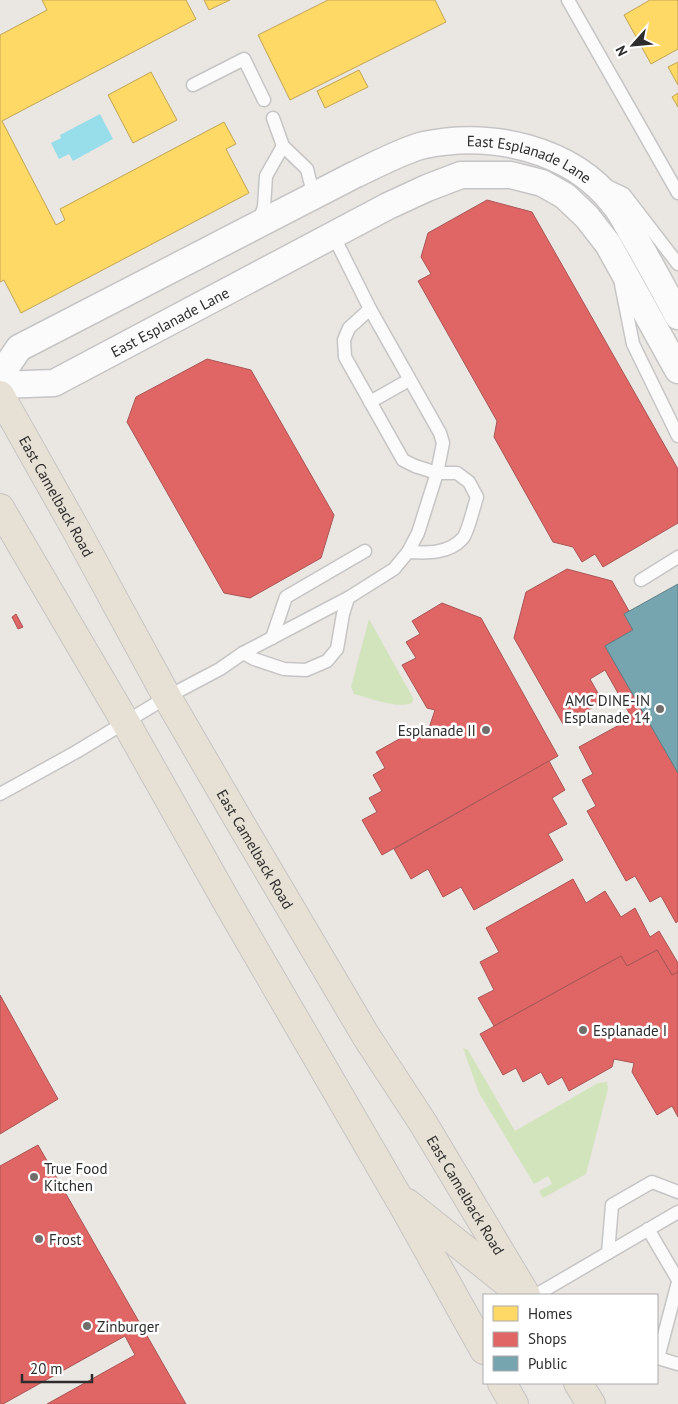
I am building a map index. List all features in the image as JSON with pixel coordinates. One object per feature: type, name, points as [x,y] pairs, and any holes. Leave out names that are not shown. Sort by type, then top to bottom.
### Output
[{"type":"main road","name":"East Camelback Road","points":[[0,395],[167,697],[366,1036],[423,1123],[524,1294]]},
{"type":"main road","points":[[0,508],[397,1194],[483,1348]]},
{"type":"main road","points":[[397,1194],[524,1294]]},
{"type":"main road","points":[[503,1384],[514,1404]]},
{"type":"main road","points":[[579,1384],[591,1404]]},
{"type":"street","name":"East Esplanade Lane","points":[[0,376],[19,348],[354,175],[390,158],[422,146],[449,141],[490,142],[528,148],[563,161],[593,181],[615,204],[678,316]]},
{"type":"street","name":"East Esplanade Lane","points":[[0,385],[54,383],[388,206],[461,175],[512,174],[542,184],[565,196],[587,217],[608,244],[678,370]]},
{"type":"street","points":[[314,196],[333,235]]},
{"type":"lane","points":[[568,0],[678,193]]},
{"type":"lane","points":[[193,85],[244,59],[264,100]]},
{"type":"lane","points":[[273,118],[283,146],[307,169],[314,196]]},
{"type":"lane","points":[[257,226],[264,207],[266,176],[283,146]]},
{"type":"lane","points":[[593,181],[624,194],[678,264]]},
{"type":"lane","points":[[0,794],[126,723],[167,697],[220,669],[243,653],[348,598],[394,569],[408,552],[418,533],[437,473],[444,443],[370,309],[333,235]]},
{"type":"lane","points":[[616,260],[633,344],[678,436]]},
{"type":"lane","points":[[370,309],[349,328],[344,340],[346,357],[403,460],[437,473],[457,473],[470,482],[477,497],[464,537],[451,548],[430,553],[408,552]]},
{"type":"lane","points":[[370,402],[409,380]]},
{"type":"lane","points":[[272,638],[286,597],[365,552]]},
{"type":"lane","points":[[641,580],[678,557]]},
{"type":"lane","points":[[243,653],[284,669],[306,670],[327,661],[337,649],[343,614],[348,598]]},
{"type":"lane","points":[[608,1253],[612,1204],[652,1182],[678,1192]]},
{"type":"lane","points":[[538,1294],[678,1212]]},
{"type":"lane","points":[[648,1230],[678,1281],[658,1358],[678,1364]]},
{"type":"green space","points":[[369,619],[413,698],[412,703],[391,704],[354,694],[351,687]]},
{"type":"green space","points":[[463,1048],[468,1050],[515,1131],[598,1083],[607,1082],[608,1089],[586,1174],[543,1198],[539,1191],[552,1184],[548,1176],[534,1184],[479,1093]]},
{"type":"water","points":[[100,114],[113,139],[73,161],[69,154],[59,159],[51,143],[61,138],[60,135]]},
{"type":"building: Homes","points":[[42,0],[186,0],[196,19],[2,121],[56,225],[65,220],[60,209],[224,122],[236,144],[226,149],[249,193],[21,313],[4,280],[0,282],[0,35],[47,10]]},
{"type":"building: Homes","points":[[204,0],[230,0],[209,10]]},
{"type":"building: Homes","points":[[328,0],[435,0],[446,22],[290,100],[258,35]]},
{"type":"building: Homes","points":[[650,0],[678,1],[678,49],[651,64],[624,15]]},
{"type":"building: Homes","points":[[678,62],[678,85],[668,67]]},
{"type":"building: Homes","points":[[359,70],[368,87],[325,108],[317,91]]},
{"type":"building: Homes","points":[[151,72],[177,120],[133,143],[108,95]]},
{"type":"building: Homes","points":[[678,93],[678,107],[672,97]]},
{"type":"building: Shops","points":[[487,200],[532,212],[678,469],[678,523],[603,567],[595,554],[582,562],[573,547],[553,542],[494,437],[497,421],[418,281],[431,274],[421,257],[428,233]]},
{"type":"building: Shops","points":[[207,359],[251,370],[334,515],[321,558],[250,598],[224,593],[127,422],[136,397]]},
{"type":"building: Shops","points":[[567,569],[612,581],[629,611],[624,614],[633,630],[605,646],[678,773],[678,921],[676,923],[661,896],[650,902],[635,876],[626,881],[587,811],[596,806],[582,780],[593,774],[579,747],[632,718],[605,670],[590,679],[603,702],[563,724],[514,638],[526,592]]},
{"type":"building: Shops","name":"Esplanade II","points":[[442,603],[481,618],[558,756],[382,855],[362,820],[377,812],[369,798],[382,791],[373,775],[385,768],[376,752],[419,728],[428,731],[435,710],[427,708],[402,665],[416,658],[406,642],[420,634],[412,621]]},
{"type":"building: Shops","points":[[16,614],[23,627],[18,629],[12,617]]},
{"type":"building: Shops","points":[[549,761],[565,790],[552,798],[567,824],[548,834],[563,860],[474,910],[461,887],[443,897],[428,869],[411,879],[394,849]]},
{"type":"building: Shops","points":[[573,879],[586,903],[605,891],[621,917],[635,908],[650,937],[659,931],[678,963],[678,972],[672,975],[657,950],[627,966],[621,956],[494,1026],[478,998],[494,990],[480,962],[499,952],[486,928]]},
{"type":"building: Shops","name":"Esplanade I","points":[[657,950],[672,975],[678,972],[678,1117],[672,1106],[657,1115],[632,1072],[634,1063],[614,1059],[612,1067],[569,1091],[562,1077],[548,1085],[541,1072],[523,1082],[516,1068],[503,1075],[480,1034],[621,956],[627,966]]},
{"type":"building: Shops","points":[[0,995],[58,1099],[0,1134]]},
{"type":"building: Shops","points":[[38,1145],[186,1404],[47,1404],[135,1355],[125,1336],[0,1404],[0,1166]]},
{"type":"building: Public","name":"AMC DINE-IN Esplanade 14","points":[[678,584],[678,773],[605,646],[633,630],[624,614]]},
{"type":"place","name":"AMC DINE-IN Esplanade 14","points":[[660,709]]},
{"type":"place","name":"Esplanade II","points":[[486,730]]},
{"type":"place","name":"Esplanade I","points":[[583,1030]]},
{"type":"place","name":"True Food Kitchen","points":[[34,1177]]},
{"type":"place","name":"Frost","points":[[39,1239]]},
{"type":"place","name":"Zinburger","points":[[87,1326]]}]
